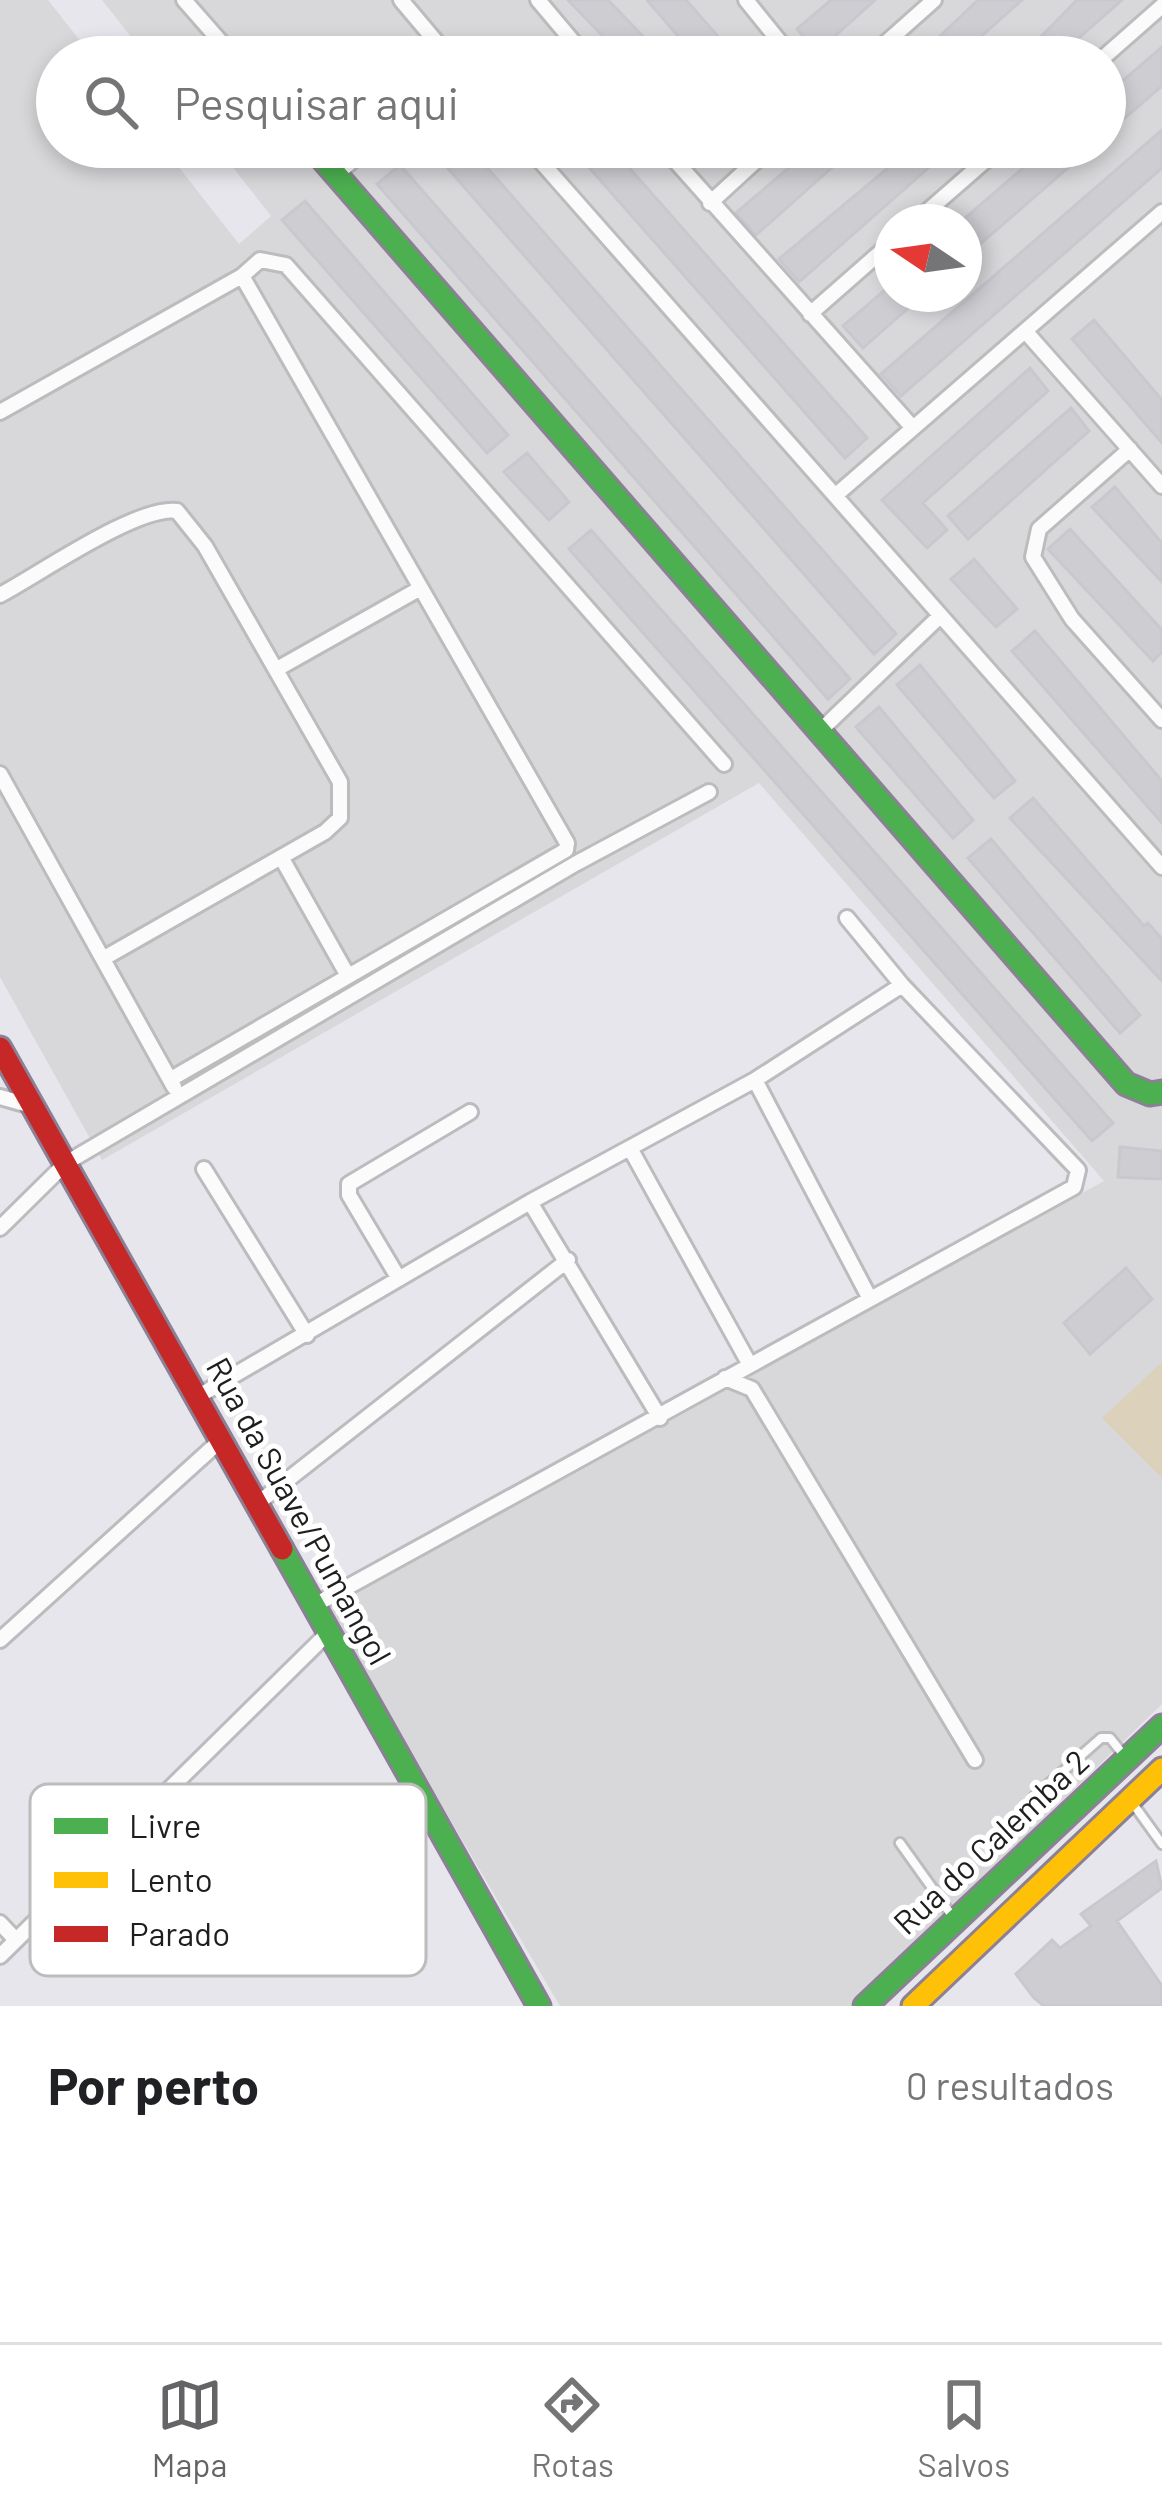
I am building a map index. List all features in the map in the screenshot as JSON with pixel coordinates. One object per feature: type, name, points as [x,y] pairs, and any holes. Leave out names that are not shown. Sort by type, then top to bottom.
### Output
[{"type":"street","points":[[184,0],[215,36]]},
{"type":"street","points":[[401,0],[431,36]]},
{"type":"street","points":[[538,0],[568,36]]},
{"type":"street","points":[[746,0],[776,36]]},
{"type":"street","points":[[894,36],[934,0]]},
{"type":"street","points":[[1126,38],[1162,6]]},
{"type":"street","points":[[331,168],[1126,1084],[1150,1094],[1162,1092]]},
{"type":"street","points":[[337,174],[344,168]]},
{"type":"street","points":[[547,168],[1162,867]]},
{"type":"street","points":[[681,168],[913,428]]},
{"type":"street","points":[[710,202],[748,168]]},
{"type":"street","points":[[936,204],[977,168]]},
{"type":"street","points":[[836,496],[1162,212]]},
{"type":"street","points":[[0,412],[268,258],[286,265],[724,764]]},
{"type":"street","points":[[810,314],[874,258]]},
{"type":"street","points":[[170,1079],[566,850],[568,843],[242,276]]},
{"type":"street","points":[[1026,332],[1162,485]]},
{"type":"street","points":[[1130,449],[1039,529],[1034,557],[1072,619],[1162,720]]},
{"type":"street","points":[[0,595],[137,520],[163,509],[177,511],[206,545],[340,782],[340,818],[106,957]]},
{"type":"street","points":[[277,669],[419,589]]},
{"type":"street","points":[[822,729],[940,616]]},
{"type":"street","points":[[0,774],[180,1096]]},
{"type":"street","points":[[0,1228],[66,1163],[575,864],[709,792]]},
{"type":"street","points":[[281,857],[348,976]]},
{"type":"street","points":[[313,1606],[1074,1187],[1078,1170],[902,985],[847,918]]},
{"type":"street","points":[[197,1397],[530,1202],[755,1080],[902,985]]},
{"type":"street","name":"Rua da Suave/Pumangol","points":[[0,1048],[414,1784]]},
{"type":"street","points":[[755,1080],[868,1297]]},
{"type":"street","points":[[0,1097],[32,1106]]},
{"type":"street","points":[[399,1279],[349,1195],[350,1184],[470,1112]]},
{"type":"street","points":[[631,1150],[750,1365]]},
{"type":"street","points":[[204,1169],[307,1334]]},
{"type":"street","points":[[530,1202],[660,1418]]},
{"type":"street","points":[[259,1503],[568,1260]]},
{"type":"street","points":[[723,1378],[752,1389],[975,1760]]},
{"type":"street","points":[[0,1640],[221,1440]]},
{"type":"street","points":[[175,1784],[329,1632]]},
{"type":"street","name":"Rua do Calemba 2","points":[[865,2006],[1162,1726]]},
{"type":"street","name":"Rua do Calemba 2","points":[[913,2006],[1162,1769]]},
{"type":"street","name":"Rua da Suave/Pumangol","points":[[426,1805],[539,2006]]},
{"type":"street","points":[[0,1923],[16,1940]]},
{"type":"street","points":[[0,1956],[30,1926]]},
{"type":"lane","points":[[1034,1797],[1100,1738],[1110,1738],[1127,1759]]},
{"type":"lane","points":[[1130,1800],[1162,1844]]},
{"type":"lane","points":[[899,1844],[955,1921]]},
{"type":"shaded area","points":[[0,0],[48,0],[76,36],[36,36],[36,168],[179,168],[239,244],[271,216],[233,168],[1126,168],[1126,36],[130,36],[102,0],[1162,0],[1162,1704],[851,2006],[560,2006],[326,1609],[1104,1181],[759,783],[102,1160],[0,977]]},
{"type":"shaded area","points":[[1162,1362],[1162,1478],[1102,1418]]},
{"type":"building","points":[[568,0],[608,0],[643,36],[603,36]]},
{"type":"building","points":[[647,0],[686,0],[718,36],[678,36]]},
{"type":"building","points":[[831,0],[875,0],[835,36],[803,36],[797,29]]},
{"type":"building","points":[[978,0],[1022,0],[982,36],[940,36]]},
{"type":"building","points":[[1077,0],[1122,0],[1081,36],[1042,36]]},
{"type":"building","points":[[1162,47],[1162,86],[1126,117],[1126,78]]},
{"type":"building","points":[[1162,130],[1162,168],[901,396],[881,374],[952,312],[982,312],[982,286],[1118,168],[1126,168],[1126,161]]},
{"type":"building","points":[[403,168],[850,679],[828,699],[377,184]]},
{"type":"building","points":[[447,168],[487,168],[896,634],[874,654]]},
{"type":"building","points":[[590,168],[629,168],[867,438],[845,458]]},
{"type":"building","points":[[788,168],[831,168],[756,235],[736,213]]},
{"type":"building","points":[[888,168],[928,168],[887,204],[874,204],[874,216],[799,282],[779,259]]},
{"type":"building","points":[[1023,168],[1068,168],[982,242],[981,204]]},
{"type":"building","points":[[305,201],[508,435],[487,453],[282,220]]},
{"type":"building","points":[[874,299],[874,312],[904,312],[863,348],[843,326]]},
{"type":"building","points":[[1094,320],[1162,400],[1162,443],[1072,339]]},
{"type":"building","points":[[1030,368],[1048,391],[923,503],[947,530],[927,548],[882,500]]},
{"type":"building","points":[[1071,408],[1089,431],[968,539],[948,516]]},
{"type":"building","points":[[527,453],[569,502],[549,520],[504,472]]},
{"type":"building","points":[[1115,487],[1162,543],[1162,582],[1092,507]]},
{"type":"building","points":[[1070,529],[1162,630],[1162,652],[1153,661],[1048,549]]},
{"type":"building","points":[[591,530],[1113,1123],[1092,1141],[569,549]]},
{"type":"building","points":[[974,559],[1017,609],[996,627],[951,579]]},
{"type":"building","points":[[1035,631],[1162,781],[1162,823],[1012,651]]},
{"type":"building","points":[[920,665],[1015,781],[994,798],[897,685]]},
{"type":"building","points":[[879,707],[973,820],[953,838],[856,727]]},
{"type":"building","points":[[1033,798],[1144,926],[1148,923],[1162,939],[1162,981],[1010,818]]},
{"type":"building","points":[[991,839],[1140,1015],[1120,1033],[968,858]]},
{"type":"building","points":[[1120,1147],[1162,1151],[1162,1179],[1118,1177]]},
{"type":"building","points":[[1126,1268],[1152,1299],[1090,1354],[1064,1323]]},
{"type":"building","points":[[1156,1861],[1162,1888],[1117,1921],[1162,1986],[1162,2006],[1044,2006],[1034,1998],[1016,1974],[1052,1940],[1060,1948],[1091,1926],[1081,1914]]},
{"type":"traffic: fast","points":[[330,168],[1126,1084],[1150,1094],[1162,1092]]},
{"type":"traffic: fast","points":[[282,1549],[414,1784]]},
{"type":"traffic: fast","points":[[865,2006],[1162,1726]]},
{"type":"traffic: fast","points":[[426,1805],[539,2006]]},
{"type":"traffic: slow","points":[[913,2006],[1162,1769]]},
{"type":"traffic: jam","points":[[0,1048],[282,1549]]}]
